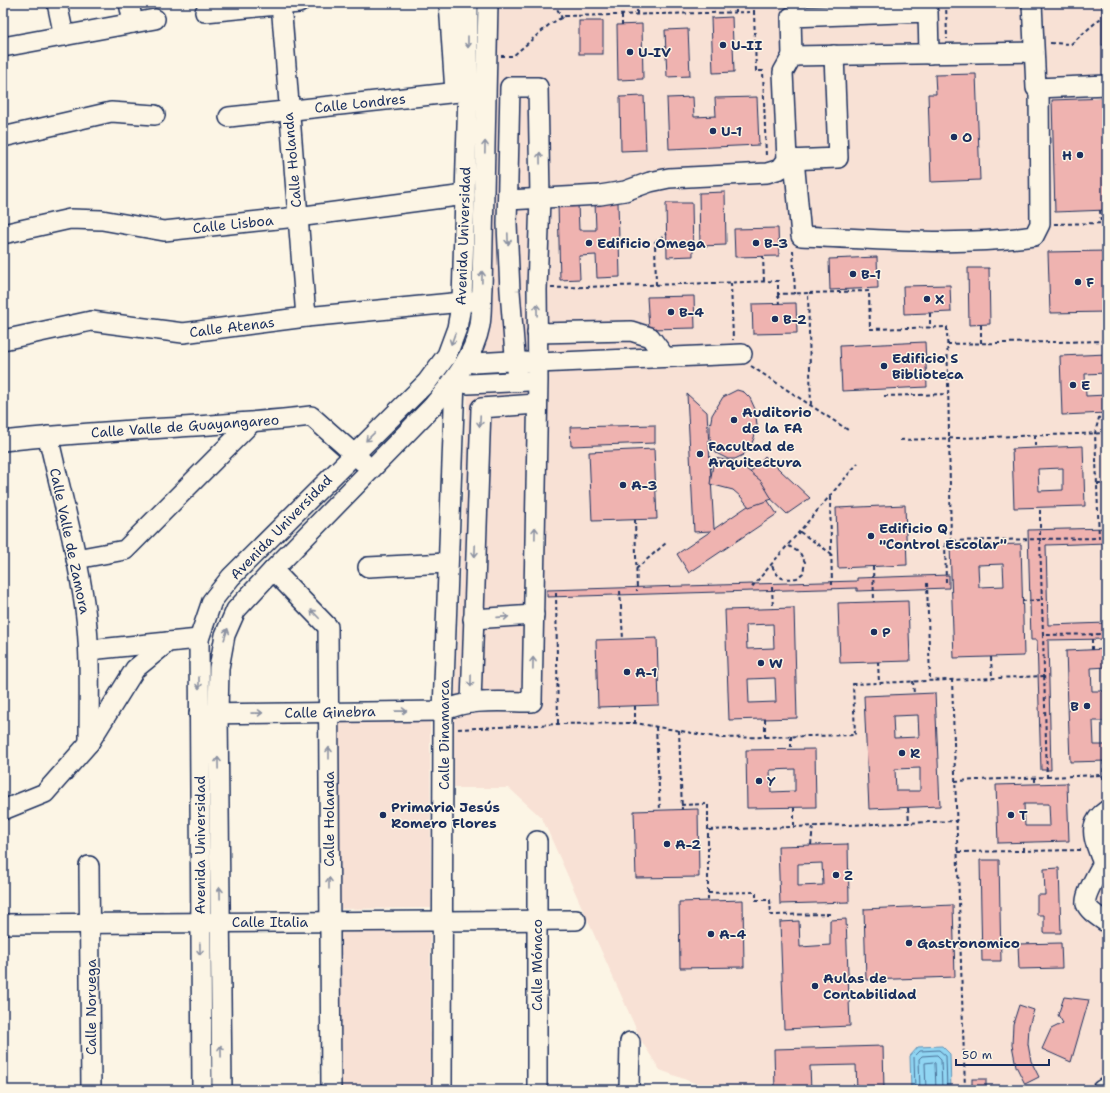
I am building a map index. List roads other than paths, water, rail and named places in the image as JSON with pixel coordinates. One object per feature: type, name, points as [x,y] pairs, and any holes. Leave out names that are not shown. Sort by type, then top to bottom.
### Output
[{"type":"street","points":[[57,3],[64,36]]},
{"type":"street","points":[[129,3],[133,23]]},
{"type":"street","points":[[205,12],[300,3]]},
{"type":"street","name":"Avenida Universidad","points":[[222,1090],[220,922],[209,714],[199,639],[212,602],[231,577],[427,382],[447,354],[457,328],[462,301],[465,194],[461,92],[449,3]]},
{"type":"street","name":"Avenida Universidad","points":[[461,92],[468,3]]},
{"type":"street","name":"Avenida Universidad","points":[[202,1090],[200,923],[209,714],[225,635],[236,610],[432,407],[455,380],[467,359],[480,326],[488,3]]},
{"type":"street","points":[[929,54],[928,12],[791,16],[792,56],[783,72],[790,160],[800,236],[957,242],[998,241],[1034,236],[1040,224],[1039,88],[1036,88],[1038,47],[1032,3]]},
{"type":"street","name":"Calle Holanda","points":[[281,4],[288,110],[306,318]]},
{"type":"street","points":[[3,47],[154,19]]},
{"type":"street","points":[[792,56],[929,54],[1038,47]]},
{"type":"street","points":[[508,200],[540,197],[600,195],[625,191],[650,182],[669,178],[767,173],[780,169],[790,160],[838,158],[834,55]]},
{"type":"street","points":[[473,619],[534,615],[536,404],[538,371],[537,333],[541,289],[538,87],[510,87],[487,84]]},
{"type":"street","points":[[1039,88],[1107,85]]},
{"type":"street","points":[[510,87],[507,224],[510,291],[517,381]]},
{"type":"street","name":"Calle Londres","points":[[229,117],[461,92]]},
{"type":"street","points":[[3,135],[111,112],[155,115]]},
{"type":"street","name":"Calle Lisboa","points":[[3,234],[70,219],[102,220],[164,231],[297,217],[465,194]]},
{"type":"street","points":[[510,291],[541,289]]},
{"type":"street","name":"Calle Atenas","points":[[3,340],[91,321],[183,333],[462,301],[481,301]]},
{"type":"street","points":[[537,333],[631,331],[650,337],[665,357]]},
{"type":"street","points":[[455,380],[468,384],[517,381],[538,371],[665,357],[738,354]]},
{"type":"street","points":[[467,359],[474,364],[515,362],[538,371]]},
{"type":"street","name":"Calle Dinamarca","points":[[442,1090],[447,709],[447,563],[455,380]]},
{"type":"street","points":[[471,703],[480,408],[536,404]]},
{"type":"street","name":"Calle Valle de Guayangareo","points":[[3,441],[48,436],[251,423],[311,416],[354,453],[371,470]]},
{"type":"street","points":[[76,559],[125,550],[251,423]]},
{"type":"street","name":"Calle Valle de Zamora","points":[[48,436],[76,559],[85,609],[89,650],[89,743]]},
{"type":"street","points":[[368,567],[447,563]]},
{"type":"street","name":"Calle Holanda","points":[[273,570],[328,627],[331,1090]]},
{"type":"street","name":"Calle Ginebra","points":[[209,714],[447,709],[471,703],[532,702],[534,615]]},
{"type":"street","points":[[89,650],[199,639]]},
{"type":"street","points":[[3,810],[45,793],[89,743],[135,669],[168,642]]},
{"type":"street","points":[[1107,810],[1099,816],[1095,823],[1093,837],[1105,865],[1087,895],[1086,904],[1107,923]]},
{"type":"street","name":"Calle Mónaco","points":[[537,841],[537,1090]]},
{"type":"street","name":"Calle Noruega","points":[[89,866],[91,1090]]},
{"type":"street","name":"Calle Italia","points":[[3,924],[576,920]]},
{"type":"street","points":[[630,1042],[630,1090]]},
{"type":"street","points":[[1102,1090],[1107,1087]]},
{"type":"water","points":[[942,1046],[950,1054],[951,1090],[911,1090],[910,1056],[918,1047]]},
{"type":"place","name":"U-II","points":[[723,45]]},
{"type":"place","name":"U-IV","points":[[630,52]]},
{"type":"place","name":"U-1","points":[[713,131]]},
{"type":"place","name":"O","points":[[954,137]]},
{"type":"place","name":"H","points":[[1080,155]]},
{"type":"place","name":"Edificio Omega","points":[[589,243]]},
{"type":"place","name":"B-3","points":[[756,243]]},
{"type":"place","name":"B-1","points":[[853,274]]},
{"type":"place","name":"F","points":[[1078,282]]},
{"type":"place","name":"X","points":[[927,299]]},
{"type":"place","name":"B-4","points":[[671,312]]},
{"type":"place","name":"B-2","points":[[775,319]]},
{"type":"place","name":"Edificio S Biblioteca","points":[[884,366]]},
{"type":"place","name":"E","points":[[1073,385]]},
{"type":"place","name":"Auditorio de la FA","points":[[734,420]]},
{"type":"place","name":"Facultad de Arquitectura","points":[[700,454]]},
{"type":"place","name":"A-3","points":[[623,485]]},
{"type":"place","name":"Edificio Q \"Control Escolar\"","points":[[871,536]]},
{"type":"place","name":"P","points":[[874,632]]},
{"type":"place","name":"W","points":[[761,663]]},
{"type":"place","name":"A-1","points":[[627,672]]},
{"type":"place","name":"B","points":[[1087,706]]},
{"type":"place","name":"R","points":[[902,753]]},
{"type":"place","name":"Y","points":[[759,781]]},
{"type":"place","name":"Primaria Jesús Romero Flores","points":[[383,815]]},
{"type":"place","name":"T","points":[[1011,815]]},
{"type":"place","name":"A-2","points":[[667,844]]},
{"type":"place","name":"Z","points":[[836,875]]},
{"type":"place","name":"A-4","points":[[711,934]]},
{"type":"place","name":"Gastronomico","points":[[909,943]]},
{"type":"place","name":"Aulas de Contabilidad","points":[[815,986]]}]
